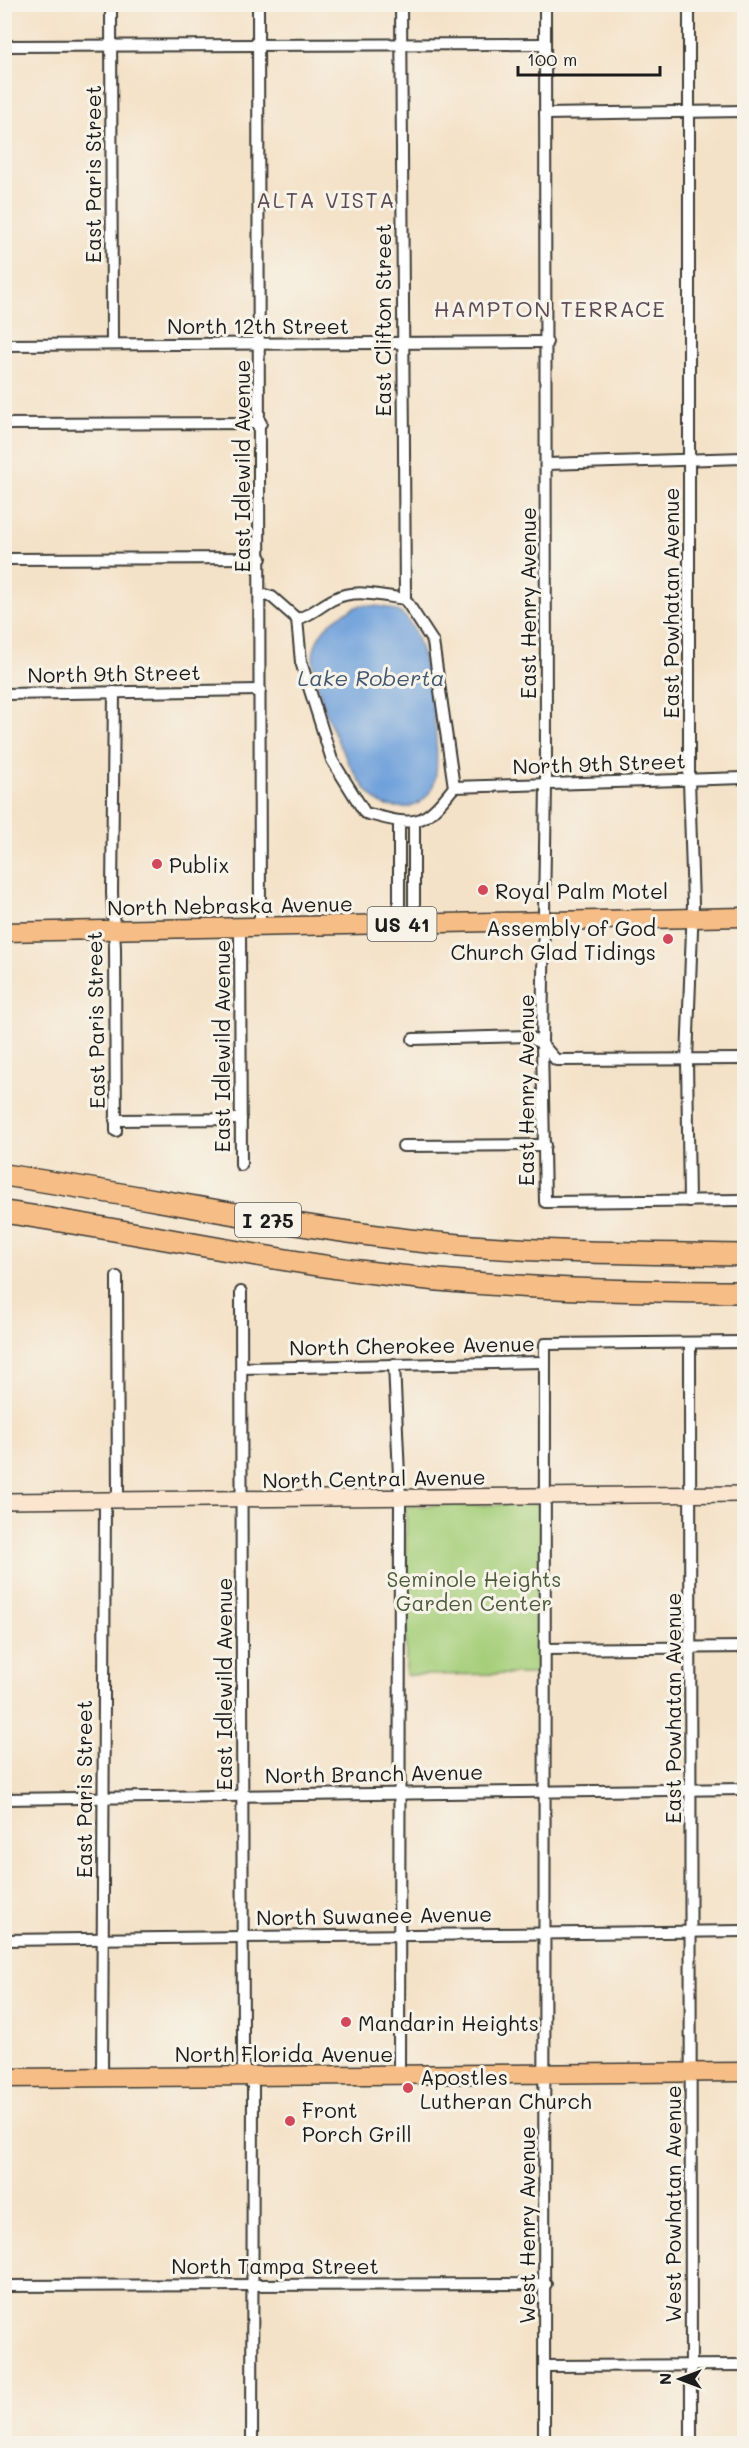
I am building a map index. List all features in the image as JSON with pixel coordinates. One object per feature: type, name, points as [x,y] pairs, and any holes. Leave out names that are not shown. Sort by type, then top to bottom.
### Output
[{"type":"highway","name":"I 275","points":[[4,1175],[300,1225],[408,1240],[563,1252],[744,1255]]},
{"type":"highway","name":"I 275","points":[[4,1212],[299,1262],[399,1276],[510,1287],[744,1292]]},
{"type":"highway","points":[[674,1292],[744,1305]]},
{"type":"main road","name":"North Nebraska Avenue","points":[[4,932],[744,916]]},
{"type":"main road","name":"North Florida Avenue","points":[[4,2078],[744,2072]]},
{"type":"street","name":"East Paris Street","points":[[111,4],[112,344]]},
{"type":"street","name":"East Idlewild Avenue","points":[[258,4],[261,423],[260,926]]},
{"type":"street","name":"East Clifton Street","points":[[401,4],[401,344],[405,599]]},
{"type":"street","name":"East Henry Avenue","points":[[545,4],[547,464],[545,920],[542,1044],[545,1202],[689,1201]]},
{"type":"street","name":"East Powhatan Avenue","points":[[689,4],[691,459],[689,780],[691,918],[687,1060],[689,1201]]},
{"type":"street","points":[[4,46],[545,44]]},
{"type":"street","points":[[546,114],[744,111]]},
{"type":"street","name":"North 12th Street","points":[[4,345],[547,342]]},
{"type":"street","points":[[4,424],[261,423]]},
{"type":"street","points":[[547,464],[744,458]]},
{"type":"street","points":[[4,559],[261,558]]},
{"type":"street","points":[[261,594],[272,597],[297,619],[303,671],[332,760],[365,813],[399,821],[414,821],[434,813],[454,787],[433,642],[405,599],[359,593],[335,598],[297,619]]},
{"type":"street","name":"North 9th Street","points":[[4,694],[260,690]]},
{"type":"street","name":"East Paris Street","points":[[114,692],[113,930],[116,1131]]},
{"type":"street","name":"North 9th Street","points":[[454,787],[744,778]]},
{"type":"street","points":[[399,821],[406,924]]},
{"type":"street","points":[[406,924],[414,821]]},
{"type":"street","name":"East Idlewild Avenue","points":[[240,927],[241,1165]]},
{"type":"street","points":[[413,1039],[528,1036],[542,1044],[556,1060],[744,1059]]},
{"type":"street","points":[[116,1120],[241,1119]]},
{"type":"street","points":[[403,1146],[545,1145]]},
{"type":"street","points":[[689,1201],[744,1200]]},
{"type":"street","name":"East Paris Street","points":[[102,2077],[102,1797],[117,1277]]},
{"type":"street","name":"East Idlewild Avenue","points":[[241,1292],[243,1500],[241,1937],[243,2066],[253,2086],[252,2444]]},
{"type":"street","name":"North Cherokee Avenue","points":[[242,1368],[545,1362],[545,1344],[744,1342]]},
{"type":"street","name":"East Powhatan Avenue","points":[[690,1343],[692,2073]]},
{"type":"street","points":[[545,1362],[546,1790]]},
{"type":"street","points":[[394,1365],[400,1498],[399,2075]]},
{"type":"street","name":"North Central Avenue","points":[[4,1501],[744,1494]]},
{"type":"street","points":[[545,1649],[744,1647]]},
{"type":"street","name":"North Branch Avenue","points":[[4,1798],[744,1789]]},
{"type":"street","name":"West Henry Avenue","points":[[544,2444],[546,1790]]},
{"type":"street","name":"North Suwanee Avenue","points":[[4,1940],[744,1931]]},
{"type":"street","name":"West Powhatan Avenue","points":[[691,2444],[692,2073]]},
{"type":"street","name":"North Tampa Street","points":[[4,2286],[546,2284]]},
{"type":"street","points":[[545,2366],[744,2365]]},
{"type":"green space","name":"Seminole Heights Garden Center","points":[[542,1504],[542,1674],[406,1675],[406,1506]]},
{"type":"water","name":"Lake Roberta","points":[[361,605],[389,608],[404,616],[420,646],[426,668],[434,720],[437,764],[432,788],[426,797],[414,806],[387,806],[370,794],[358,778],[334,733],[317,685],[313,665],[317,641],[326,627],[338,617]]},
{"type":"place","name":"Publix","points":[[157,864]]},
{"type":"place","name":"Royal Palm Motel","points":[[483,890]]},
{"type":"place","name":"Assembly of God Church Glad Tidings","points":[[668,939]]},
{"type":"place","name":"Mandarin Heights","points":[[346,2022]]},
{"type":"place","name":"Apostles Lutheran Church","points":[[408,2088]]},
{"type":"place","name":"Front Porch Grill","points":[[290,2121]]},
{"type":"district","name":"ALTA VISTA","points":[[326,199]]},
{"type":"district","name":"HAMPTON TERRACE","points":[[550,308]]}]
